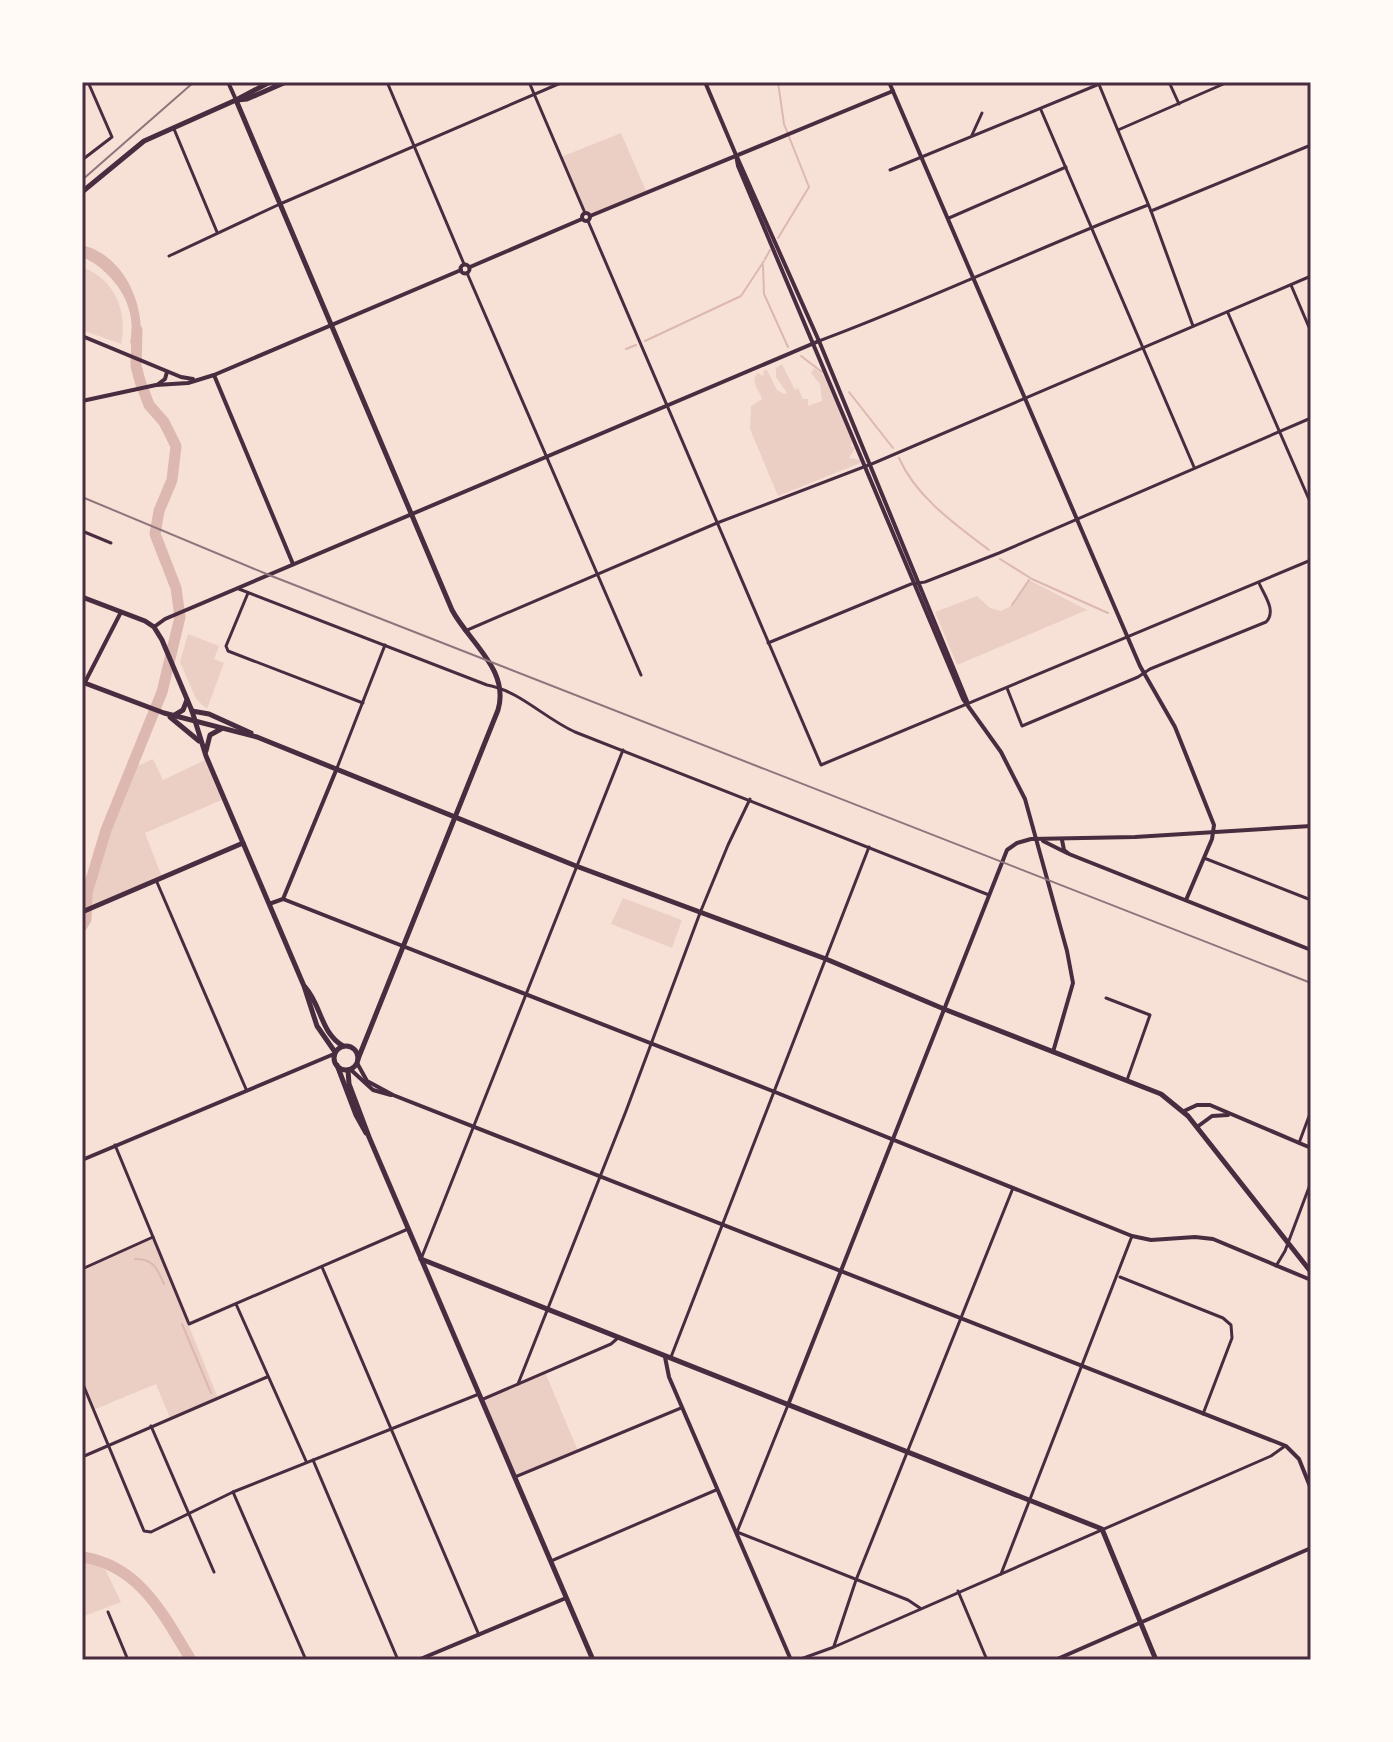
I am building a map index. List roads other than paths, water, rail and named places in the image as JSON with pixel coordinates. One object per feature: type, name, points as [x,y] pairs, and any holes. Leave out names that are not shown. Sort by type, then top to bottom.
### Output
[{"type":"main road","points":[[82,192],[144,141],[270,82]]},
{"type":"main road","points":[[236,100],[247,99],[286,82]]},
{"type":"main road","points":[[236,100],[452,610],[488,661],[501,688],[498,710],[364,1047],[358,1061],[349,1070],[349,1085],[593,1660]]},
{"type":"main road","points":[[82,597],[154,627],[162,640],[192,711],[206,756],[304,986],[317,1026],[335,1058],[357,1117],[369,1137]]},
{"type":"main road","points":[[83,685],[195,723],[257,737]]},
{"type":"main road","points":[[172,716],[183,710],[187,698]]},
{"type":"main road","points":[[192,711],[218,718],[257,737],[576,866],[826,959],[1167,1097],[1184,1111],[1311,1272]]},
{"type":"main road","points":[[164,713],[188,729],[202,745]]},
{"type":"main road","points":[[206,756],[209,737],[214,731],[223,729]]},
{"type":"main road","points":[[82,912],[243,843]]},
{"type":"main road","points":[[304,986],[315,1002],[327,1032],[343,1046],[356,1050],[358,1061]]},
{"type":"main road","points":[[335,1058],[343,1046]]},
{"type":"main road","points":[[356,1050],[364,1047]]},
{"type":"main road","points":[[335,1058],[349,1070]]},
{"type":"main road","points":[[421,1259],[1102,1529],[1156,1660]]},
{"type":"street","points":[[82,160],[112,137],[88,82]]},
{"type":"street","points":[[228,82],[236,100]]},
{"type":"street","points":[[387,82],[641,675]]},
{"type":"street","points":[[529,82],[821,765],[1311,560]]},
{"type":"street","points":[[169,256],[280,204],[563,82]]},
{"type":"street","points":[[705,82],[967,704],[1015,777],[1033,826],[1073,983],[1053,1052]]},
{"type":"street","points":[[889,82],[1127,637],[1175,727],[1213,819],[1215,832],[1186,900]]},
{"type":"street","points":[[1169,82],[1179,104]]},
{"type":"street","points":[[1118,130],[1228,82]]},
{"type":"street","points":[[890,170],[1041,110],[1098,83],[1151,211],[1193,326]]},
{"type":"street","points":[[82,401],[214,375],[893,91]]},
{"type":"street","points":[[1041,110],[1194,467]]},
{"type":"street","points":[[971,137],[982,113]]},
{"type":"street","points":[[172,127],[217,232]]},
{"type":"street","points":[[1151,211],[1311,145]]},
{"type":"street","points":[[949,218],[1066,167]]},
{"type":"street","points":[[154,627],[165,619],[547,456],[1148,205]]},
{"type":"street","points":[[465,631],[717,523],[867,466],[1311,276]]},
{"type":"street","points":[[1291,285],[1311,332]]},
{"type":"street","points":[[1228,312],[1311,504]]},
{"type":"street","points":[[82,336],[167,372],[196,379]]},
{"type":"street","points":[[153,386],[165,379],[167,372]]},
{"type":"street","points":[[214,375],[293,564]]},
{"type":"street","points":[[768,643],[999,553],[1311,418]]},
{"type":"street","points":[[82,531],[111,543]]},
{"type":"street","points":[[1007,688],[1022,726],[1266,622],[1271,618],[1271,611],[1259,583]]},
{"type":"street","points":[[238,588],[501,688],[565,727],[989,895]]},
{"type":"street","points":[[248,593],[226,646],[228,651],[363,703]]},
{"type":"street","points":[[83,685],[121,612]]},
{"type":"street","points":[[283,899],[385,645]]},
{"type":"street","points":[[421,1259],[528,996],[623,750]]},
{"type":"street","points":[[518,1384],[700,913],[750,799]]},
{"type":"street","points":[[737,1532],[1007,850],[1017,843],[1041,840],[1311,826]]},
{"type":"street","points":[[1041,840],[1069,854],[1311,950]]},
{"type":"street","points":[[1062,840],[1064,850],[1069,854]]},
{"type":"street","points":[[791,1660],[669,1377],[668,1356],[724,1225],[869,847]]},
{"type":"street","points":[[1204,858],[1311,900]]},
{"type":"street","points":[[156,880],[246,1091]]},
{"type":"street","points":[[269,904],[283,899],[1132,1236],[1151,1240],[1206,1238],[1311,1280]]},
{"type":"street","points":[[1106,998],[1150,1015],[1127,1080]]},
{"type":"street","points":[[82,1160],[325,1059],[335,1058]]},
{"type":"street","points":[[358,1061],[367,1081],[393,1095],[1286,1446],[1296,1455],[1311,1489]]},
{"type":"street","points":[[349,1070],[373,1090],[393,1095]]},
{"type":"street","points":[[1184,1111],[1205,1104],[1311,1148]]},
{"type":"street","points":[[1299,1143],[1311,1111]]},
{"type":"street","points":[[1197,1127],[1212,1116],[1230,1115]]},
{"type":"street","points":[[115,1145],[189,1324],[408,1229]]},
{"type":"street","points":[[1276,1266],[1288,1244],[1311,1182]]},
{"type":"street","points":[[834,1647],[856,1580],[1013,1188]]},
{"type":"street","points":[[1001,1574],[1132,1236]]},
{"type":"street","points":[[82,1269],[153,1237]]},
{"type":"street","points":[[322,1267],[479,1635]]},
{"type":"street","points":[[1118,1276],[1223,1318],[1231,1325],[1232,1338],[1203,1414]]},
{"type":"street","points":[[236,1304],[306,1463]]},
{"type":"street","points":[[82,1382],[144,1531],[151,1532],[233,1492],[393,1428],[518,1384],[611,1344],[619,1337]]},
{"type":"street","points":[[82,1457],[267,1377]]},
{"type":"street","points":[[515,1477],[682,1408]]},
{"type":"street","points":[[151,1426],[214,1572]]},
{"type":"street","points":[[798,1660],[1271,1456],[1286,1446]]},
{"type":"street","points":[[313,1460],[398,1660]]},
{"type":"street","points":[[551,1561],[718,1489]]},
{"type":"street","points":[[233,1492],[306,1660]]},
{"type":"street","points":[[737,1532],[908,1600],[920,1608]]},
{"type":"street","points":[[1055,1660],[1311,1548]]},
{"type":"street","points":[[958,1591],[987,1660]]},
{"type":"street","points":[[418,1660],[566,1598]]},
{"type":"street","points":[[108,1612],[128,1660]]},
{"type":"waterway","points":[[778,82],[784,124],[809,187],[778,238]]},
{"type":"waterway","points":[[765,259],[770,250]]},
{"type":"waterway","points":[[645,341],[741,296],[764,261]]},
{"type":"waterway","points":[[763,265],[764,294],[788,347]]},
{"type":"waterway","points":[[82,926],[86,919],[87,893],[106,830],[162,692],[180,617],[176,588],[155,534],[159,511],[172,480],[176,446],[164,422],[149,405],[140,381],[136,366],[137,330]]},
{"type":"waterway","points":[[626,349],[636,345]]},
{"type":"waterway","points":[[801,356],[822,372]]},
{"type":"waterway","points":[[849,392],[893,448]]},
{"type":"waterway","points":[[899,458],[926,498],[989,550]]},
{"type":"waterway","points":[[1000,559],[1032,579],[1108,613]]},
{"type":"waterway","points":[[1012,605],[1029,580]]},
{"type":"waterway","points":[[135,1259],[151,1263],[164,1284]]},
{"type":"waterway","points":[[182,1324],[211,1393]]},
{"type":"waterway","points":[[82,1557],[120,1570],[135,1582],[160,1610],[191,1660]]},
{"type":"railway","points":[[82,180],[194,82]]},
{"type":"railway","points":[[82,497],[269,575],[1311,983]]}]
